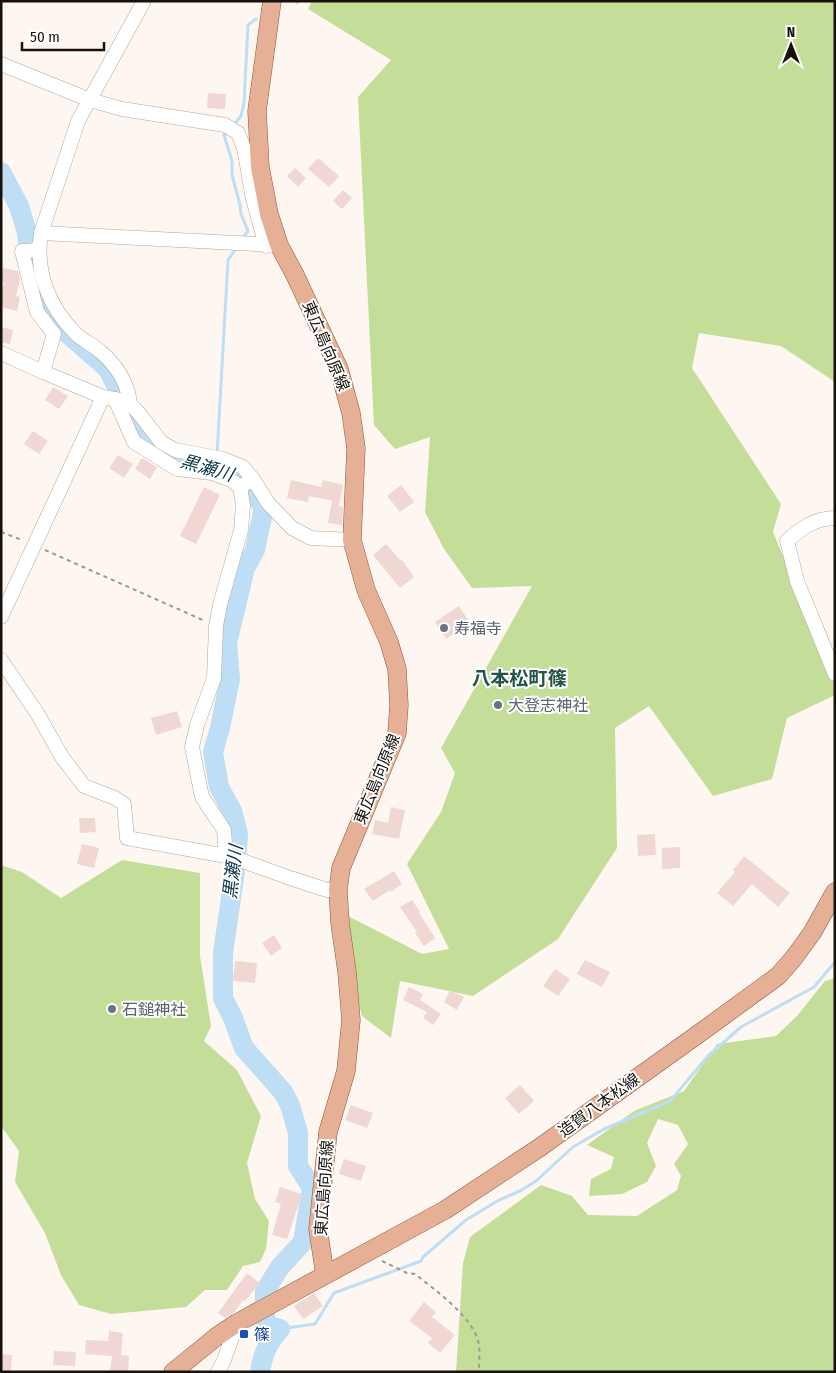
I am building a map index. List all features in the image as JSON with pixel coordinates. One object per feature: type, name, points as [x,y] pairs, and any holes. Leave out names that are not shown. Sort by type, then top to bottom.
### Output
[{"type":"main road","name":"東広島向原線","points":[[272,1],[257,111],[260,166],[273,246],[295,275],[339,369],[351,412],[356,448],[352,540],[366,590],[389,642],[396,669],[399,705],[397,733],[346,854],[341,868],[338,890],[351,1020],[346,1071],[328,1132],[318,1229],[325,1275]]},
{"type":"main road","name":"造賀八本松線","points":[[325,1275],[445,1210],[539,1148],[778,976],[812,933],[835,892]]},
{"type":"main road","points":[[173,1372],[216,1337],[237,1323],[325,1275]]},
{"type":"street","points":[[43,372],[57,324],[52,302],[40,268],[38,250],[41,233],[78,121],[144,1]]},
{"type":"street","points":[[1,64],[90,100],[122,109],[225,125],[238,133],[244,148],[253,199],[273,246],[41,233]]},
{"type":"street","points":[[38,250],[22,251],[37,312],[76,334],[101,352],[118,370],[129,393],[130,404]]},
{"type":"street","points":[[1,353],[43,372],[109,398],[130,404],[160,442],[175,450],[223,459],[243,467],[247,483],[241,530],[216,626],[214,678],[197,725],[192,747],[202,797],[224,830],[233,857]]},
{"type":"street","points":[[109,398],[134,442],[177,469],[212,473],[231,480],[247,483],[292,528],[311,538],[352,540]]},
{"type":"street","points":[[1,617],[34,545],[109,398]]},
{"type":"street","points":[[835,518],[804,526],[786,541],[797,581],[835,674]]},
{"type":"street","points":[[1,660],[37,713],[62,757],[84,786],[116,798],[124,804],[127,838],[233,857],[327,890],[338,890]]},
{"type":"street","points":[[218,1372],[237,1323]]},
{"type":"path","points":[[1,532],[216,626]]},
{"type":"path","points":[[366,1254],[407,1273],[415,1274],[458,1309],[467,1319],[479,1343],[479,1372]]},
{"type":"green space","points":[[312,1],[835,1],[835,382],[781,346],[699,333],[692,368],[781,504],[773,532],[835,682],[835,695],[787,718],[772,779],[713,796],[649,706],[615,728],[617,848],[558,939],[473,996],[400,981],[391,1038],[362,1016],[355,990],[348,916],[422,954],[449,949],[407,864],[441,812],[455,773],[441,748],[532,586],[472,588],[444,549],[425,512],[430,437],[395,449],[374,425],[358,97],[391,60],[308,9]]},
{"type":"green space","points":[[122,860],[200,873],[200,956],[211,1026],[204,1041],[237,1070],[261,1116],[247,1163],[255,1199],[269,1221],[266,1249],[260,1262],[243,1266],[227,1290],[205,1290],[186,1307],[111,1314],[79,1305],[61,1275],[45,1233],[15,1182],[19,1151],[1,1126],[1,865],[22,872],[61,898]]},
{"type":"green space","points":[[835,978],[835,1372],[456,1372],[463,1263],[470,1237],[541,1185],[572,1196],[588,1215],[637,1216],[677,1190],[681,1176],[674,1164],[688,1144],[678,1125],[658,1119],[647,1143],[656,1166],[647,1182],[622,1194],[589,1196],[591,1179],[611,1169],[614,1157],[587,1145],[634,1111],[684,1091],[717,1044],[776,1036],[797,1016],[825,981]]},
{"type":"building","points":[[208,93],[226,94],[225,109],[207,108]]},
{"type":"building","points":[[318,158],[339,176],[329,187],[308,169]]},
{"type":"building","points":[[295,168],[306,178],[298,187],[287,176]]},
{"type":"building","points":[[343,190],[352,198],[342,209],[333,201]]},
{"type":"building","points":[[3,268],[18,271],[20,279],[16,296],[20,297],[17,311],[1,307],[1,293],[4,283],[1,282]]},
{"type":"building","points":[[1,327],[13,330],[10,344],[1,342]]},
{"type":"building","points":[[53,387],[68,396],[59,409],[45,400]]},
{"type":"building","points":[[33,431],[48,441],[39,454],[24,444]]},
{"type":"building","points":[[118,455],[133,464],[124,478],[109,468]]},
{"type":"building","points":[[142,458],[157,467],[150,479],[135,469]]},
{"type":"building","points":[[291,480],[321,487],[323,480],[343,485],[339,506],[343,507],[342,525],[328,523],[332,501],[309,496],[308,502],[287,498]]},
{"type":"building","points":[[401,485],[414,502],[400,512],[387,496]]},
{"type":"building","points":[[204,487],[220,495],[196,544],[180,536]]},
{"type":"building","points":[[386,544],[402,560],[414,577],[400,588],[373,555]]},
{"type":"building","points":[[459,606],[470,623],[446,639],[435,622]]},
{"type":"building","points":[[177,711],[182,727],[156,735],[151,718]]},
{"type":"building","points":[[391,807],[405,810],[399,839],[372,834],[375,820],[388,823]]},
{"type":"building","points":[[79,818],[95,818],[96,832],[80,833]]},
{"type":"building","points":[[655,834],[656,855],[638,856],[637,835]]},
{"type":"building","points":[[82,844],[99,848],[94,868],[77,864]]},
{"type":"building","points":[[680,847],[680,868],[662,869],[662,848]]},
{"type":"building","points":[[744,856],[790,893],[778,907],[752,884],[733,906],[717,893],[735,872],[733,870]]},
{"type":"building","points":[[394,871],[402,884],[373,901],[364,889]]},
{"type":"building","points":[[412,900],[435,938],[424,946],[400,907]]},
{"type":"building","points":[[274,935],[282,948],[271,956],[262,943]]},
{"type":"building","points":[[585,960],[610,972],[602,987],[577,974]]},
{"type":"building","points":[[235,961],[257,963],[255,983],[233,981]]},
{"type":"building","points":[[555,969],[570,979],[558,996],[543,986]]},
{"type":"building","points":[[409,987],[423,994],[420,1000],[441,1014],[433,1025],[423,1018],[427,1012],[403,1000]]},
{"type":"building","points":[[450,990],[464,997],[457,1010],[444,1002]]},
{"type":"building","points":[[520,1085],[534,1101],[519,1114],[505,1098]]},
{"type":"building","points":[[351,1105],[373,1113],[367,1128],[345,1120]]},
{"type":"building","points":[[344,1159],[366,1166],[361,1181],[339,1174]]},
{"type":"building","points":[[280,1187],[302,1194],[287,1239],[272,1235],[281,1204],[275,1202]]},
{"type":"building","points":[[247,1273],[260,1283],[245,1301],[243,1300],[234,1313],[225,1318],[218,1313]]},
{"type":"building","points":[[314,1293],[323,1306],[303,1319],[294,1306]]},
{"type":"building","points":[[424,1302],[436,1312],[432,1317],[455,1335],[440,1353],[428,1343],[432,1338],[409,1321]]},
{"type":"building","points":[[109,1331],[123,1333],[121,1355],[129,1356],[128,1372],[110,1371],[112,1356],[85,1354],[86,1340],[108,1341]]},
{"type":"building","points":[[54,1351],[76,1352],[75,1366],[53,1365]]},
{"type":"building","points":[[1,1354],[12,1355],[11,1372],[1,1372]]},
{"type":"waterway","points":[[233,126],[241,116],[244,103],[248,25],[256,19]]},
{"type":"waterway","points":[[228,130],[224,135],[232,161],[232,175],[241,214],[248,231],[242,239]]},
{"type":"waterway","name":"黒瀬川","points":[[1,172],[19,206],[27,233],[31,262],[50,318],[108,369],[120,393]]},
{"type":"waterway","points":[[217,455],[228,260],[237,247]]},
{"type":"waterway","name":"黒瀬川","points":[[127,409],[137,433],[165,456],[187,465],[216,468],[242,478],[264,508],[255,550],[245,568],[227,643],[230,679],[213,752],[219,787],[232,811],[238,834],[236,864],[223,953],[223,998],[244,1048],[283,1092],[290,1105],[298,1133],[298,1166],[312,1188],[303,1242],[280,1267],[265,1291],[265,1325],[280,1329],[267,1349],[260,1372]]},
{"type":"waterway","points":[[280,1329],[315,1324],[334,1293],[421,1261],[423,1257],[466,1220],[536,1181],[573,1147],[604,1129],[670,1101],[708,1056],[741,1027],[814,987],[835,962]]},
{"type":"place","name":"寿福寺","points":[[444,628]]},
{"type":"place","name":"大登志神社","points":[[498,705]]},
{"type":"place","name":"石鎚神社","points":[[112,1009]]},
{"type":"place","name":"篠","points":[[244,1334]]},
{"type":"district","name":"八本松町篠","points":[[519,678]]}]
